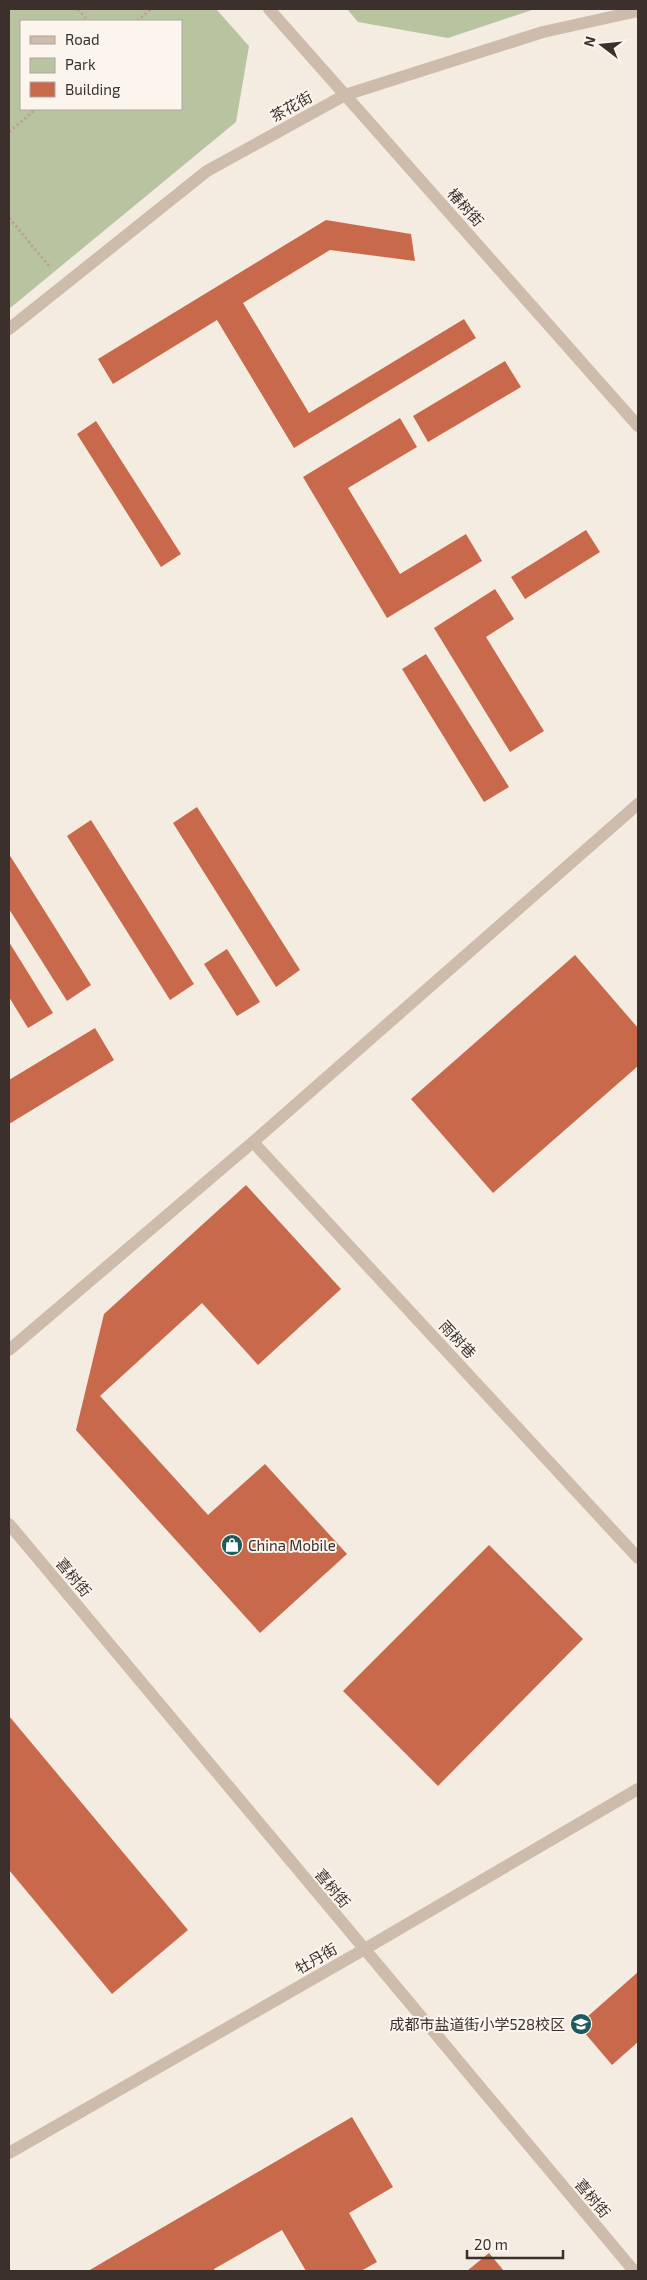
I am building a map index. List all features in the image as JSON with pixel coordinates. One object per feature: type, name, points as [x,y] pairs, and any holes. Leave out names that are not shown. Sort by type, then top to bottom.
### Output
[{"type":"street","name":"椿树街","points":[[269,9],[638,426]]},
{"type":"street","name":"茶花街","points":[[9,329],[207,170],[345,95],[543,32],[638,11]]},
{"type":"street","points":[[9,1350],[253,1142],[638,804]]},
{"type":"street","name":"雨树巷","points":[[253,1142],[638,1558]]},
{"type":"street","name":"喜树街","points":[[9,1524],[363,1950],[634,2271]]},
{"type":"street","name":"牡丹街","points":[[9,2153],[363,1950],[638,1789]]},
{"type":"path","points":[[78,9],[87,20]]},
{"type":"path","points":[[137,20],[151,9]]},
{"type":"path","points":[[9,132],[35,110]]},
{"type":"path","points":[[9,218],[54,272]]},
{"type":"green space","points":[[9,9],[216,9],[249,46],[236,122],[9,309]]},
{"type":"green space","points":[[347,9],[535,9],[448,38],[358,22]]},
{"type":"building","points":[[326,220],[411,234],[415,261],[330,250],[243,303],[309,413],[464,319],[476,338],[294,448],[217,320],[113,384],[98,359]]},
{"type":"building","points":[[505,361],[521,387],[428,442],[413,416]]},
{"type":"building","points":[[400,418],[417,447],[348,488],[400,574],[466,534],[482,561],[387,618],[303,477]]},
{"type":"building","points":[[96,421],[181,554],[161,567],[77,434]]},
{"type":"building","points":[[586,530],[600,552],[525,599],[511,577]]},
{"type":"building","points":[[495,589],[514,619],[486,637],[544,731],[510,752],[434,628]]},
{"type":"building","points":[[426,654],[509,787],[484,802],[402,669]]},
{"type":"building","points":[[197,807],[300,970],[276,987],[173,823]]},
{"type":"building","points":[[91,820],[194,984],[170,1000],[67,836]]},
{"type":"building","points":[[9,854],[91,985],[67,1001],[9,909]]},
{"type":"building","points":[[9,942],[53,1013],[28,1028],[9,997]]},
{"type":"building","points":[[227,949],[260,1002],[237,1016],[204,964]]},
{"type":"building","points":[[575,955],[638,1028],[638,1066],[493,1193],[411,1099]]},
{"type":"building","points":[[95,1028],[114,1060],[9,1124],[9,1080]]},
{"type":"building","points":[[246,1185],[341,1289],[258,1365],[202,1303],[100,1396],[208,1515],[265,1464],[347,1554],[260,1633],[76,1430],[104,1314]]},
{"type":"building","points":[[489,1545],[583,1639],[438,1786],[343,1691]]},
{"type":"building","points":[[9,1716],[188,1930],[112,1994],[9,1870]]},
{"type":"building","points":[[638,1972],[638,2042],[612,2065],[578,2025]]},
{"type":"building","points":[[352,2117],[393,2187],[349,2213],[377,2262],[361,2271],[306,2271],[282,2230],[214,2269],[215,2271],[88,2271]]},
{"type":"building","points":[[489,2253],[504,2271],[467,2271]]},
{"type":"place","name":"China Mobile","points":[[232,1545]]},
{"type":"place","name":"成都市盐道街小学528校区","points":[[581,2024]]}]
